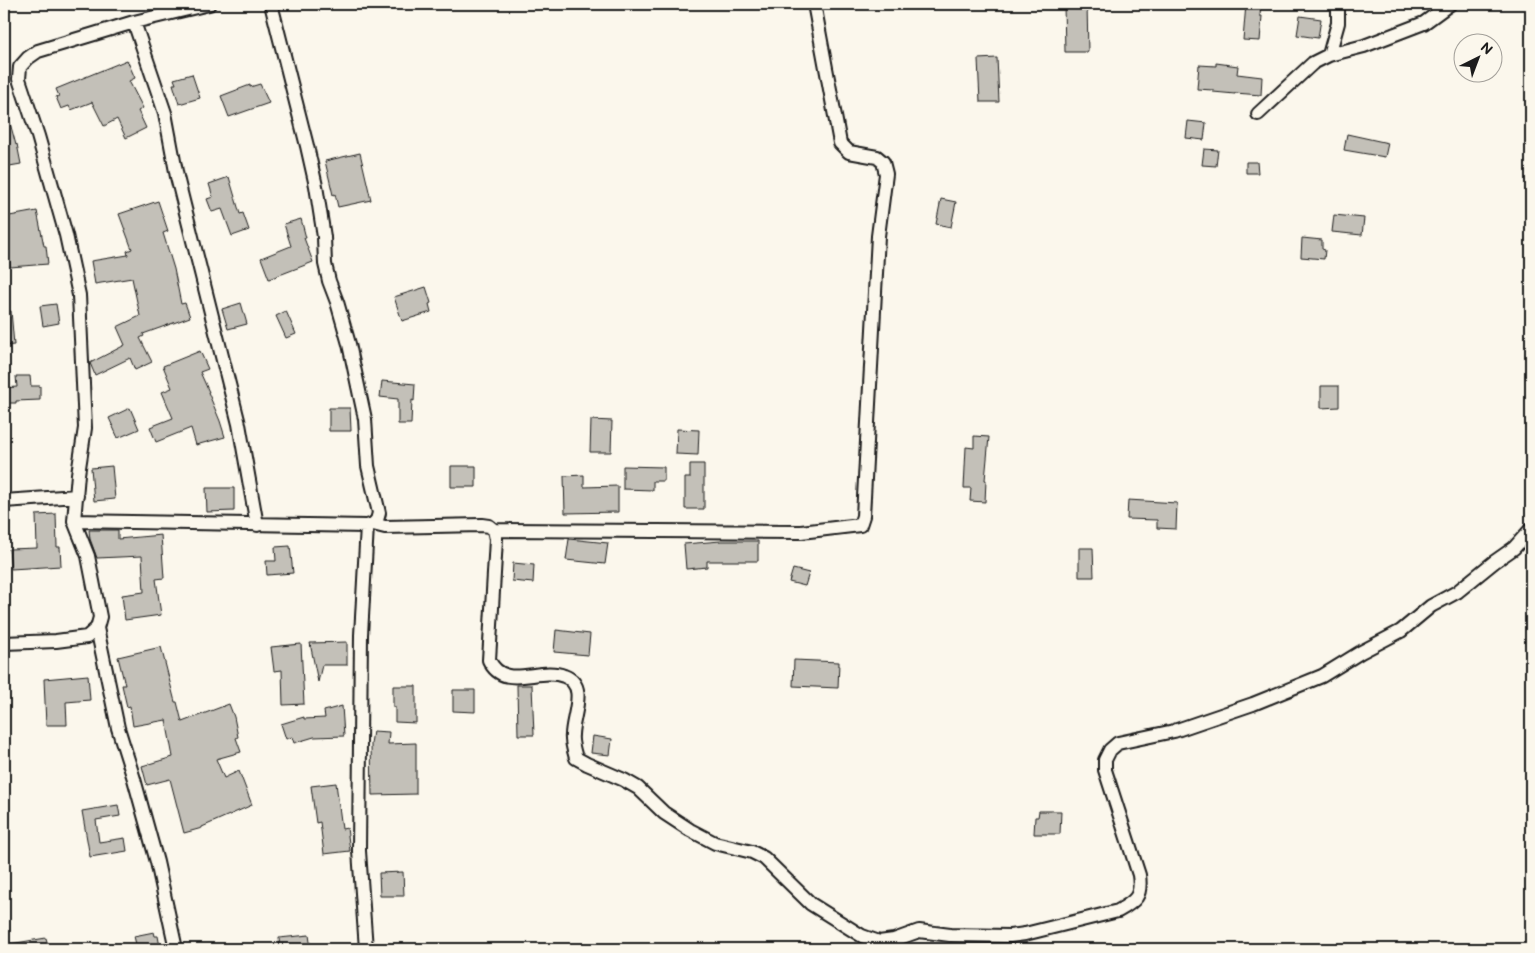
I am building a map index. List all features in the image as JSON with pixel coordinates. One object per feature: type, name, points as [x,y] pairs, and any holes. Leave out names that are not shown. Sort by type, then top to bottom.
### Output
[{"type":"street","points":[[176,949],[154,853],[118,728],[97,628],[100,618],[88,556],[74,521],[78,474],[85,428],[79,295],[66,235],[38,136],[19,79],[20,67],[38,51],[134,22],[208,4]]},
{"type":"street","points":[[271,4],[316,186],[324,237],[325,264],[329,281],[338,302],[349,344],[365,419],[368,466],[379,513],[377,520],[370,525],[361,635],[359,851],[366,949]]},
{"type":"street","points":[[74,521],[257,525],[370,525],[385,527],[482,525],[489,526],[494,530],[801,532],[860,525],[863,506],[878,236],[886,174],[883,162],[877,157],[849,152],[840,143],[815,9],[816,4]]},
{"type":"street","points":[[1329,55],[1338,23],[1338,4]]},
{"type":"street","points":[[1258,114],[1312,63],[1329,55],[1364,46],[1424,23],[1450,4]]},
{"type":"street","points":[[134,22],[165,113],[179,187],[239,424],[257,525]]},
{"type":"street","points":[[4,501],[77,496]]},
{"type":"street","points":[[494,530],[496,539],[489,660],[493,668],[501,674],[510,677],[554,674],[564,676],[572,681],[578,689],[578,701],[571,736],[576,758],[638,788],[664,813],[715,844],[752,852],[764,858],[810,904],[862,936],[880,942],[894,940],[919,931],[950,935],[1010,936],[1025,934],[1118,911],[1132,904],[1141,887],[1140,875],[1105,770],[1105,760],[1110,750],[1118,743],[1174,731],[1254,704],[1322,676],[1360,652],[1401,631],[1431,606],[1457,592],[1514,548],[1531,529]]},
{"type":"street","points":[[4,643],[56,641],[87,637],[97,628]]},
{"type":"building","points":[[1087,4],[1088,52],[1065,52],[1064,5]]},
{"type":"building","points":[[1246,4],[1261,4],[1260,41],[1243,40]]},
{"type":"building","points":[[1300,16],[1321,19],[1318,38],[1297,35]]},
{"type":"building","points":[[997,58],[999,102],[980,102],[978,59]]},
{"type":"building","points":[[127,60],[135,78],[129,81],[143,108],[138,111],[146,128],[126,138],[117,119],[104,126],[92,102],[71,110],[69,106],[61,109],[56,97],[59,96],[56,89]]},
{"type":"building","points":[[1216,63],[1238,66],[1237,74],[1262,77],[1261,95],[1197,89],[1199,65],[1216,66]]},
{"type":"building","points":[[192,74],[200,98],[179,104],[173,84],[176,84],[174,79]]},
{"type":"building","points":[[260,84],[269,103],[229,117],[221,96],[250,85],[250,87]]},
{"type":"building","points":[[4,112],[7,112],[21,164],[4,167]]},
{"type":"building","points":[[1188,121],[1206,123],[1204,140],[1186,138]]},
{"type":"building","points":[[1347,134],[1388,143],[1385,157],[1344,150]]},
{"type":"building","points":[[1204,149],[1218,150],[1216,166],[1202,165]]},
{"type":"building","points":[[360,153],[371,200],[338,207],[335,194],[333,195],[325,161]]},
{"type":"building","points":[[1246,162],[1257,162],[1258,173],[1246,173]]},
{"type":"building","points":[[229,177],[240,214],[243,213],[249,230],[232,236],[222,209],[212,212],[207,199],[213,197],[209,184]]},
{"type":"building","points":[[941,199],[956,202],[951,227],[936,224]]},
{"type":"building","points":[[158,201],[168,231],[163,233],[174,269],[181,304],[185,303],[190,317],[143,334],[144,336],[140,338],[152,362],[135,370],[130,358],[95,375],[90,363],[125,345],[117,327],[140,316],[132,278],[95,284],[91,261],[128,255],[127,251],[132,249],[119,214]]},
{"type":"building","points":[[37,211],[44,246],[46,246],[48,264],[10,267],[8,241],[4,242],[4,217]]},
{"type":"building","points":[[1334,215],[1364,218],[1362,235],[1332,232]]},
{"type":"building","points":[[301,219],[306,238],[304,238],[313,262],[269,279],[261,258],[291,246],[284,224]]},
{"type":"building","points":[[1302,238],[1322,240],[1322,249],[1325,250],[1324,259],[1301,257]]},
{"type":"building","points":[[426,287],[431,303],[429,304],[431,312],[402,321],[394,297]]},
{"type":"building","points":[[241,303],[247,324],[228,329],[222,309]]},
{"type":"building","points":[[56,304],[59,323],[43,326],[40,306]]},
{"type":"building","points":[[11,311],[14,345],[4,346],[4,312]]},
{"type":"building","points":[[286,311],[296,334],[286,338],[276,316]]},
{"type":"building","points":[[200,351],[208,369],[200,372],[225,437],[196,445],[191,428],[156,442],[150,427],[173,418],[162,392],[172,388],[163,366]]},
{"type":"building","points":[[16,376],[30,376],[31,386],[40,386],[40,400],[4,403],[4,388],[17,387]]},
{"type":"building","points":[[382,381],[415,384],[411,424],[398,424],[398,399],[380,397]]},
{"type":"building","points":[[1321,386],[1339,386],[1339,407],[1321,408]]},
{"type":"building","points":[[130,408],[139,429],[118,438],[109,418]]},
{"type":"building","points":[[329,408],[350,408],[351,431],[329,431]]},
{"type":"building","points":[[591,420],[612,421],[611,452],[590,452]]},
{"type":"building","points":[[677,429],[699,430],[698,455],[676,454]]},
{"type":"building","points":[[974,436],[989,437],[985,502],[970,501],[971,488],[964,488],[966,447],[974,448]]},
{"type":"building","points":[[690,464],[704,464],[704,509],[685,509],[685,478],[690,478]]},
{"type":"building","points":[[112,466],[115,499],[94,501],[91,468]]},
{"type":"building","points":[[451,466],[476,466],[476,487],[451,487]]},
{"type":"building","points":[[623,466],[664,467],[664,481],[653,481],[653,490],[623,489]]},
{"type":"building","points":[[584,475],[584,487],[618,486],[618,512],[565,513],[564,476]]},
{"type":"building","points":[[206,488],[234,488],[234,511],[207,512]]},
{"type":"building","points":[[1128,500],[1177,503],[1176,529],[1157,528],[1157,520],[1127,519]]},
{"type":"building","points":[[56,514],[57,547],[60,547],[61,566],[11,569],[9,549],[37,548],[36,515]]},
{"type":"building","points":[[89,530],[118,530],[118,539],[161,535],[164,578],[156,579],[161,615],[125,620],[122,595],[144,592],[142,556],[97,558],[90,539]]},
{"type":"building","points":[[569,539],[608,543],[605,564],[566,560]]},
{"type":"building","points":[[758,541],[758,561],[707,561],[707,567],[686,569],[684,544]]},
{"type":"building","points":[[290,546],[293,573],[267,575],[266,561],[276,561],[275,547]]},
{"type":"building","points":[[1079,548],[1093,548],[1094,577],[1079,577]]},
{"type":"building","points":[[513,563],[534,565],[533,583],[512,581]]},
{"type":"building","points":[[793,569],[809,573],[805,586],[789,582]]},
{"type":"building","points":[[556,630],[590,634],[588,655],[554,652]]},
{"type":"building","points":[[347,642],[347,665],[322,665],[318,682],[310,643]]},
{"type":"building","points":[[301,644],[304,704],[283,705],[282,670],[274,671],[271,647]]},
{"type":"building","points":[[161,647],[182,722],[229,704],[234,717],[238,737],[236,738],[241,752],[216,759],[224,778],[239,771],[252,805],[202,828],[184,833],[170,779],[147,785],[142,766],[173,757],[166,720],[133,726],[130,706],[127,707],[122,685],[125,685],[118,657]]},
{"type":"building","points":[[794,660],[839,662],[838,688],[793,686]]},
{"type":"building","points":[[88,675],[90,700],[66,702],[67,725],[46,725],[44,679]]},
{"type":"building","points":[[517,685],[532,685],[534,735],[518,735]]},
{"type":"building","points":[[393,686],[416,686],[416,723],[395,722]]},
{"type":"building","points":[[453,690],[475,690],[475,712],[453,711]]},
{"type":"building","points":[[342,706],[344,736],[314,737],[294,743],[292,737],[286,739],[281,724],[304,717],[304,719],[325,718],[324,711]]},
{"type":"building","points":[[373,731],[389,732],[388,744],[416,743],[416,794],[372,795],[371,744]]},
{"type":"building","points":[[593,736],[612,739],[610,755],[591,753]]},
{"type":"building","points":[[336,783],[342,829],[347,828],[350,851],[324,854],[320,822],[316,823],[311,786]]},
{"type":"building","points":[[118,805],[120,816],[96,820],[99,842],[125,838],[127,851],[90,857],[82,811]]},
{"type":"building","points":[[1039,811],[1061,811],[1060,834],[1034,834],[1035,817],[1038,817]]},
{"type":"building","points":[[403,872],[404,896],[380,896],[379,873]]},
{"type":"building","points":[[154,932],[155,936],[158,936],[160,947],[157,947],[157,949],[137,949],[134,936]]},
{"type":"building","points":[[309,935],[311,949],[280,949],[279,938]]},
{"type":"building","points":[[46,938],[49,949],[11,949],[10,944]]}]
